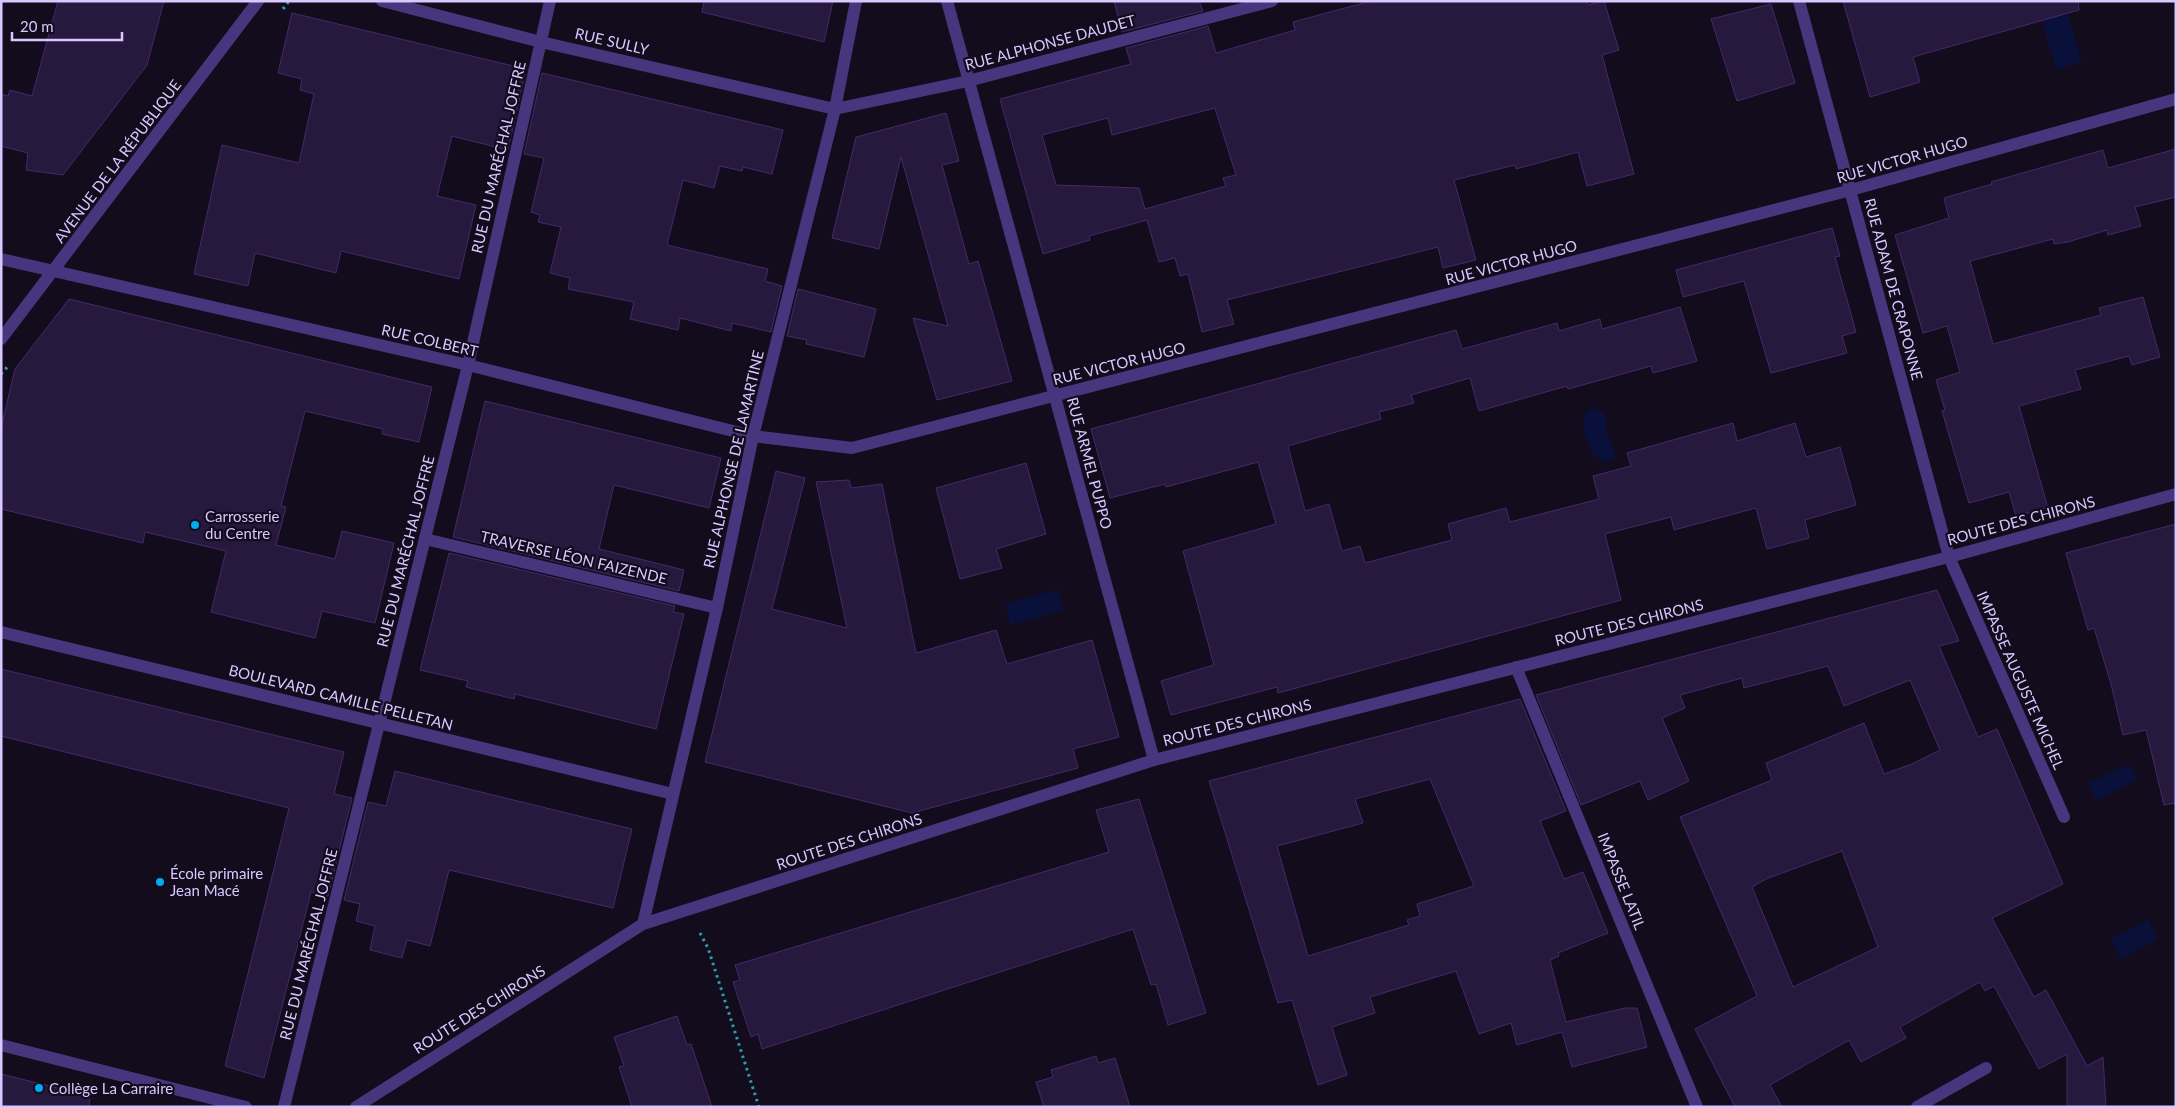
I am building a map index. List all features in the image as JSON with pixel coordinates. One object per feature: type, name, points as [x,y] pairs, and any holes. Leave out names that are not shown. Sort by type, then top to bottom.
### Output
[{"type":"street","name":"AVENUE DE LA RÉPUBLIQUE","points":[[1,339],[258,1]]},
{"type":"street","name":"RUE SULLY","points":[[382,1],[541,42],[835,109]]},
{"type":"street","name":"RUE DU MARÉCHAL JOFFRE","points":[[284,1107],[468,365],[550,1]]},
{"type":"street","name":"RUE ALPHONSE DE LAMARTINE","points":[[643,924],[717,608],[753,436],[835,109],[856,1]]},
{"type":"street","name":"RUE ARMEL PUPPO","points":[[947,1],[1154,760]]},
{"type":"street","name":"RUE ALPHONSE DAUDET","points":[[835,109],[968,81],[1272,1]]},
{"type":"street","name":"RUE ADAM DE CRAPONNE","points":[[1799,1],[1949,557]]},
{"type":"street","name":"RUE VICTOR HUGO","points":[[852,448],[1851,190],[2176,99]]},
{"type":"street","name":"RUE COLBERT","points":[[1,259],[468,365],[753,436],[852,448]]},
{"type":"street","name":"ROUTE DES CHIRONS","points":[[356,1107],[643,924],[1154,760],[1949,557],[2176,494]]},
{"type":"street","name":"TRAVERSE LÉON FAIZENDE","points":[[425,539],[717,608]]},
{"type":"street","name":"IMPASSE AUGUSTE MICHEL","points":[[1949,557],[2064,817]]},
{"type":"street","name":"BOULEVARD CAMILLE PELLETAN","points":[[1,632],[673,794]]},
{"type":"street","name":"IMPASSE LATIL","points":[[1516,667],[1697,1107]]},
{"type":"street","points":[[1,1045],[246,1107]]},
{"type":"street","points":[[1917,1107],[1986,1068]]},
{"type":"path","points":[[689,910],[708,948],[759,1107]]},
{"type":"shaded area","points":[[2065,4],[2082,62],[2056,69],[2039,11]]},
{"type":"shaded area","points":[[1590,408],[1603,412],[1605,416],[1608,438],[1615,450],[1615,457],[1607,462],[1595,457],[1588,445],[1583,426],[1586,414]]},
{"type":"shaded area","points":[[1058,589],[1063,610],[1010,625],[1005,604]]},
{"type":"shaded area","points":[[2130,764],[2137,780],[2096,801],[2088,782]]},
{"type":"shaded area","points":[[2148,920],[2158,939],[2121,959],[2111,939]]},
{"type":"building","points":[[58,1],[164,1],[147,65],[63,175],[26,170],[28,153],[1,146],[1,94],[8,96],[10,90],[32,96]]},
{"type":"building","points":[[704,1],[833,1],[824,42],[702,12]]},
{"type":"building","points":[[1114,1],[1199,1],[1203,11],[1122,32]]},
{"type":"building","points":[[1371,1],[1586,1],[1588,5],[1604,1],[1619,50],[1602,55],[1634,174],[1587,186],[1578,152],[1516,169],[1515,165],[1454,180],[1476,260],[1443,268],[1438,247],[1227,300],[1234,324],[1202,332],[1188,274],[1180,276],[1175,258],[1159,262],[1147,220],[1089,236],[1090,240],[1043,254],[1000,99],[1131,64],[1126,48],[1208,26],[1216,53],[1295,30],[1293,22]],"holes":[[[1215,108],[1236,175],[1223,178],[1226,186],[1145,209],[1139,188],[1056,185],[1042,135],[1108,118],[1112,135]]]},
{"type":"building","points":[[1843,1],[2078,1],[2079,10],[1913,57],[1920,82],[1870,97]]},
{"type":"building","points":[[1771,4],[1795,83],[1737,101],[1711,19]]},
{"type":"building","points":[[292,13],[526,69],[508,150],[452,136],[437,196],[476,205],[459,279],[341,251],[336,273],[255,253],[248,286],[194,274],[222,145],[299,163],[314,94],[300,90],[302,79],[278,73]]},
{"type":"building","points":[[542,73],[783,130],[772,174],[743,167],[742,171],[720,166],[714,188],[683,180],[667,245],[768,269],[765,281],[782,286],[771,332],[732,323],[731,331],[680,318],[678,330],[630,319],[634,302],[568,289],[570,278],[550,273],[561,227],[538,222],[540,215],[531,212],[544,158],[524,154]]},
{"type":"building","points":[[946,113],[959,161],[942,165],[969,264],[978,261],[1012,381],[937,400],[913,318],[948,326],[901,157],[879,249],[832,238],[856,137]]},
{"type":"building","points":[[2176,149],[2176,197],[2135,207],[2141,226],[2108,235],[2107,230],[2068,242],[2054,244],[2053,239],[1970,261],[1993,344],[2101,315],[2099,308],[2143,297],[2160,357],[2132,365],[2129,356],[2075,370],[2081,389],[2019,406],[2048,508],[2016,516],[2009,492],[1969,503],[1942,411],[1945,410],[1936,380],[1960,372],[1947,326],[1923,333],[1895,235],[1949,218],[1944,198],[1992,184],[1991,182],[2103,150],[2108,168]]},
{"type":"building","points":[[1832,228],[1840,256],[1835,257],[1856,332],[1842,336],[1847,353],[1771,373],[1744,281],[1683,297],[1676,270]]},
{"type":"building","points":[[798,289],[876,309],[864,357],[806,344],[807,340],[787,336]]},
{"type":"building","points":[[69,299],[432,387],[419,442],[382,434],[383,429],[305,411],[281,506],[286,507],[276,545],[335,559],[342,531],[394,543],[375,623],[322,611],[315,638],[211,612],[226,551],[145,532],[143,543],[1,509],[1,428],[15,369]]},
{"type":"building","points":[[1680,307],[1697,361],[1653,373],[1651,366],[1568,389],[1567,386],[1479,411],[1470,378],[1411,395],[1414,403],[1379,412],[1381,419],[1288,446],[1305,511],[1329,504],[1342,551],[1360,546],[1365,563],[1452,540],[1448,524],[1506,508],[1510,522],[1599,499],[1593,476],[1631,466],[1627,453],[1733,423],[1737,441],[1795,423],[1806,457],[1840,447],[1856,505],[1805,520],[1809,538],[1767,549],[1756,508],[1674,530],[1671,517],[1605,534],[1621,600],[1278,693],[1277,687],[1171,715],[1161,681],[1214,665],[1183,551],[1276,524],[1258,462],[1166,487],[1165,484],[1110,498],[1091,429],[1456,330],[1462,349],[1557,323],[1559,331],[1600,319],[1602,329]]},
{"type":"building","points":[[485,401],[721,458],[709,508],[614,485],[599,549],[684,570],[679,591],[453,537]]},
{"type":"building","points":[[1026,463],[1046,534],[996,549],[1002,568],[960,579],[936,488]]},
{"type":"building","points":[[776,471],[805,478],[772,609],[847,628],[816,482],[849,480],[851,488],[882,484],[916,653],[996,630],[1007,664],[1092,640],[1119,737],[1073,749],[1078,768],[912,813],[705,762]]},
{"type":"building","points":[[2176,524],[2176,803],[2164,805],[2146,730],[2123,735],[2111,684],[2094,628],[2088,630],[2066,553]]},
{"type":"building","points":[[449,553],[675,606],[673,612],[684,614],[656,729],[515,694],[514,699],[466,687],[468,681],[420,670]]},
{"type":"building","points":[[1937,590],[1959,641],[1939,646],[1978,737],[1997,729],[2063,884],[1992,918],[2034,997],[2046,990],[2087,1066],[2103,1057],[2106,1107],[2067,1107],[2067,1054],[2039,1069],[1994,986],[1985,991],[1980,982],[1900,1027],[1906,1038],[1861,1062],[1849,1040],[1770,1085],[1782,1107],[1735,1107],[1695,1029],[1757,996],[1680,817],[1772,780],[1766,763],[1864,723],[1884,774],[1912,764],[1940,750],[1910,680],[1844,706],[1828,666],[1744,688],[1742,678],[1680,695],[1685,708],[1662,718],[1689,781],[1648,800],[1640,781],[1581,805],[1536,695]],"holes":[[[1842,851],[1878,947],[1793,987],[1752,887],[1766,879]]]},
{"type":"building","name":"École primaire Jean Macé","points":[[1,669],[344,752],[334,794],[352,798],[328,896],[311,892],[264,1078],[225,1066],[289,808],[1,736]]},
{"type":"building","points":[[1520,699],[1566,811],[1540,821],[1564,879],[1583,872],[1608,933],[1558,953],[1559,956],[1550,960],[1566,1022],[1625,1008],[1637,1008],[1647,1047],[1572,1067],[1562,1032],[1517,1045],[1511,1023],[1479,1034],[1456,971],[1370,997],[1375,1013],[1332,1027],[1347,1075],[1318,1085],[1292,1000],[1278,1003],[1209,781]],"holes":[[[1430,779],[1474,886],[1417,904],[1420,916],[1407,920],[1409,925],[1308,956],[1277,846],[1363,823],[1355,799]]]},
{"type":"building","points":[[395,771],[632,829],[613,908],[449,870],[430,946],[407,940],[402,958],[370,950],[375,926],[356,921],[360,904],[344,900],[368,802],[386,806]]},
{"type":"building","points":[[1139,799],[1206,1013],[1168,1025],[1156,984],[1151,985],[1133,929],[762,1049],[758,1034],[751,1037],[733,982],[740,980],[735,965],[1109,852],[1096,810]]},
{"type":"building","points":[[677,1016],[687,1045],[691,1044],[712,1107],[632,1107],[619,1067],[624,1066],[614,1037]]},
{"type":"building","points":[[1096,1056],[1098,1063],[1115,1058],[1130,1107],[1044,1107],[1036,1082],[1053,1077],[1051,1070]]},
{"type":"building","name":"Collège La Carraire","points":[[1,1074],[90,1096],[89,1107],[1,1107]]},
{"type":"place","name":"Carrosserie du Centre","points":[[195,525]]},
{"type":"place","name":"École primaire Jean Macé","points":[[160,882]]},
{"type":"place","name":"Collège La Carraire","points":[[39,1088]]}]
